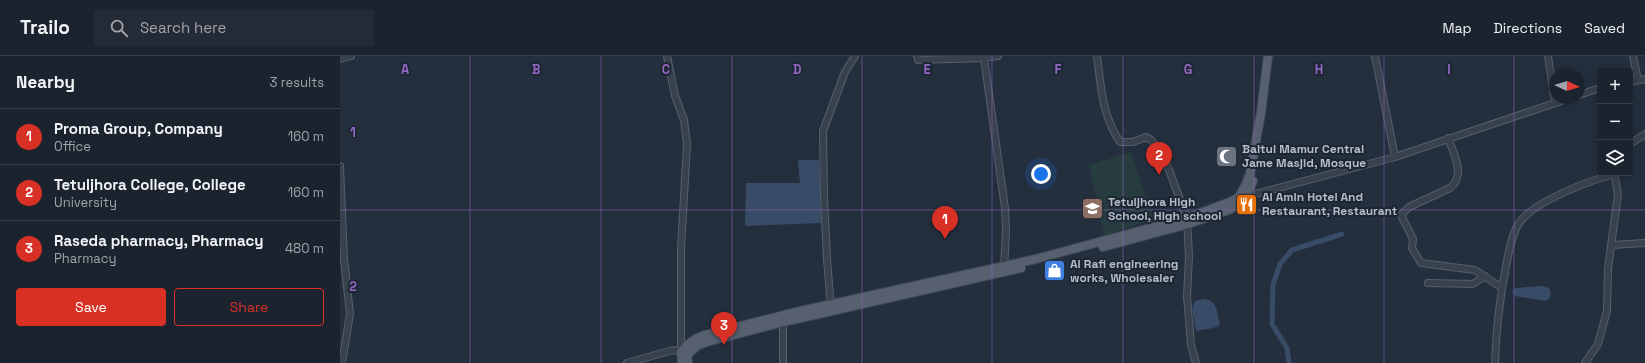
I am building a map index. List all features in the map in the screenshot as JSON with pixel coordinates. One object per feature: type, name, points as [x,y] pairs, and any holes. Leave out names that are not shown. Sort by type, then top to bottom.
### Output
[{"type":"main road","points":[[1242,197],[1248,180],[1254,152],[1265,86],[1268,56]]},
{"type":"main road","points":[[684,352],[710,341],[831,308],[1004,269],[1231,209],[1242,197],[1255,173],[1267,110],[1273,56]]},
{"type":"main road","points":[[682,363],[684,352],[694,340],[705,335],[796,312],[831,308]]},
{"type":"street","points":[[340,59],[351,56]]},
{"type":"street","points":[[627,363],[673,350],[684,352],[681,249],[686,144],[684,120],[675,96],[667,56]]},
{"type":"street","points":[[831,308],[824,198],[824,131],[845,72],[855,56]]},
{"type":"street","points":[[917,56],[918,60],[998,56]]},
{"type":"street","points":[[1097,56],[1104,111],[1113,132],[1120,142],[1132,142],[1146,137],[1151,140],[1169,170],[1188,221],[1189,257],[1187,296],[1191,345],[1196,363]]},
{"type":"street","points":[[1375,56],[1395,157]]},
{"type":"street","points":[[1548,56],[1550,68]]},
{"type":"street","points":[[1633,56],[1638,80]]},
{"type":"street","points":[[985,57],[1005,208],[1006,231],[1004,269]]},
{"type":"street","points":[[1633,81],[1645,79]]},
{"type":"street","points":[[1585,93],[1597,89]]},
{"type":"street","points":[[1242,197],[1395,157],[1552,104]]},
{"type":"street","points":[[1633,142],[1645,134]]},
{"type":"street","points":[[1448,138],[1458,170],[1458,178],[1456,183],[1440,193],[1409,207],[1401,215],[1413,239],[1412,248],[1421,263],[1447,267],[1464,267],[1480,272],[1502,288]]},
{"type":"street","points":[[340,166],[344,259],[350,314],[342,363]]},
{"type":"street","points":[[1495,363],[1502,288],[1509,249],[1518,225],[1528,213],[1575,187],[1591,180],[1606,176]]},
{"type":"street","points":[[1585,363],[1598,344],[1607,311],[1608,269],[1618,194],[1614,176]]},
{"type":"street","points":[[1612,245],[1645,243]]},
{"type":"street","points":[[1428,283],[1473,284],[1485,276]]},
{"type":"street","points":[[783,322],[783,363]]},
{"type":"green space","points":[[1131,152],[1153,219],[1104,236],[1089,165]]},
{"type":"water","points":[[798,160],[819,160],[821,223],[745,226],[746,183],[800,183]]},
{"type":"water","points":[[1543,286],[1549,288],[1551,293],[1550,298],[1546,301],[1515,296],[1512,293],[1515,288]]},
{"type":"water","points":[[1204,299],[1212,302],[1216,308],[1220,325],[1213,328],[1196,331],[1192,309],[1195,301]]},
{"type":"waterway","points":[[1289,363],[1287,348],[1272,324],[1273,285],[1280,264],[1292,250],[1342,234]]},
{"type":"place","name":"Baitul Mamur Central Jame Masjid, Mosque","points":[[1227,156]]},
{"type":"place","name":"Tetuljhora College, College","points":[[1159,175]]},
{"type":"place","name":"Al Amin Hotel And Restaurant, Restaurant","points":[[1247,204]]},
{"type":"place","name":"Tetuljhora High School, High school","points":[[1092,209]]},
{"type":"place","name":"Proma Group, Company","points":[[945,239]]},
{"type":"place","name":"Al Rafi engineering works, Wholesaler","points":[[1055,271]]},
{"type":"place","name":"Raseda pharmacy, Pharmacy","points":[[724,345]]}]
